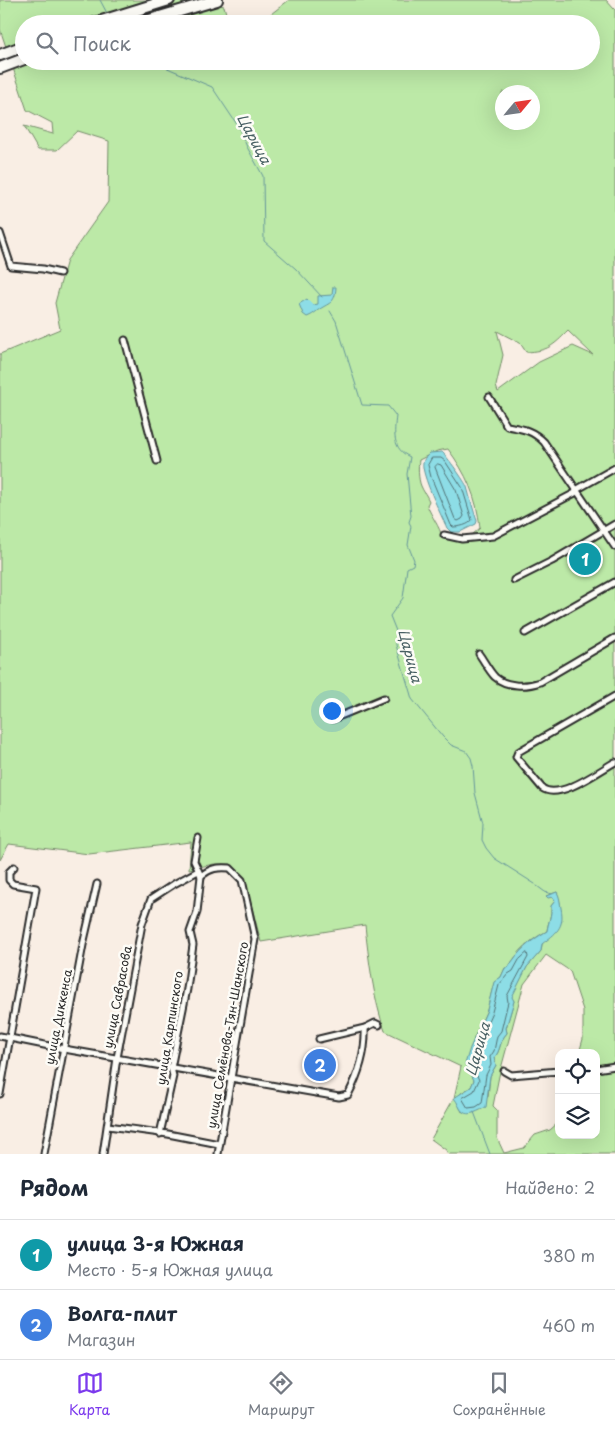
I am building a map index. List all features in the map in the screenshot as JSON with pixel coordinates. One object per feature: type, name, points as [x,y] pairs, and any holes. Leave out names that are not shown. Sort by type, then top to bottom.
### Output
[{"type":"highway","points":[[121,15],[169,0]]},
{"type":"highway","points":[[166,15],[217,0]]},
{"type":"highway","points":[[0,55],[15,49]]},
{"type":"highway","points":[[0,68],[15,62]]},
{"type":"street","points":[[0,233],[11,266],[43,269],[60,273]]},
{"type":"street","points":[[125,340],[157,461]]},
{"type":"street","points":[[489,397],[507,426],[522,428],[536,433],[544,442],[615,547]]},
{"type":"street","points":[[444,536],[462,539],[493,536],[575,493],[576,490],[615,468]]},
{"type":"street","points":[[514,580],[552,561],[615,524]]},
{"type":"street","points":[[525,633],[615,582]]},
{"type":"street","points":[[479,654],[495,676],[504,682],[530,685],[540,682],[615,638]]},
{"type":"street","points":[[615,696],[518,752],[516,757],[546,792],[561,791],[615,762]]},
{"type":"street","points":[[333,719],[384,698]]},
{"type":"street","points":[[198,838],[194,861],[201,876]]},
{"type":"street","points":[[0,1094],[36,888],[13,884],[9,880],[9,872],[14,867]]},
{"type":"street","name":"улица Семёнова-Тян-Шанского","points":[[201,876],[208,870],[218,867],[230,868],[242,880],[255,939],[218,1154]]},
{"type":"street","name":"улица Саврасова","points":[[103,1154],[117,1058],[142,924],[150,899],[198,870]]},
{"type":"street","name":"улица Карпинского","points":[[160,1134],[173,1076],[171,1068],[188,989],[193,945],[190,932],[197,912],[201,876]]},
{"type":"street","name":"улица Диккенса","points":[[44,1154],[83,945],[97,884]]},
{"type":"street","points":[[319,1039],[366,1028],[375,1023],[379,1024]]},
{"type":"street","points":[[0,1036],[339,1097],[348,1094],[363,1058],[366,1028]]},
{"type":"street","points":[[600,1069],[615,1066]]},
{"type":"street","points":[[504,1071],[511,1075],[555,1071]]},
{"type":"street","points":[[108,1126],[219,1144]]},
{"type":"green space","points":[[0,0],[196,0],[224,6],[226,15],[15,15],[15,70],[600,70],[600,15],[270,15],[289,0],[606,0],[615,9],[615,1154],[448,1154],[446,1150],[431,1139],[454,1098],[461,1067],[385,1031],[375,993],[365,925],[261,942],[245,881],[231,864],[214,864],[189,869],[191,842],[89,854],[9,844],[0,860],[0,354],[60,329],[55,303],[67,260],[108,202],[109,141],[77,131],[57,150],[38,150],[24,126],[53,134],[52,123],[27,110],[0,29]],"holes":[[[497,331],[520,343],[526,352],[545,349],[550,347],[568,331],[593,355],[573,346],[539,362],[498,392],[496,386],[503,355]],[[448,449],[470,486],[479,517],[480,528],[472,535],[442,537],[427,505],[429,501],[419,480],[419,460],[437,451]],[[557,892],[560,903],[542,944],[541,951],[527,967],[511,997],[514,1001],[506,1028],[507,1033],[494,1058],[496,1065],[490,1076],[488,1097],[462,1112],[458,1103],[461,1093],[471,1087],[474,1080],[471,1071],[474,1038],[487,1010],[494,983],[501,977],[505,968],[508,968],[525,946],[547,931],[551,906],[555,901],[552,897],[546,896]],[[546,955],[570,971],[583,1010],[583,1039],[580,1049],[600,1049],[600,1139],[555,1139],[555,1126],[550,1130],[535,1135],[524,1148],[504,1153],[497,1138],[497,1110],[493,1106],[499,1076],[524,984]]]},
{"type":"water","points":[[333,287],[336,287],[331,302],[307,317],[303,314],[299,304],[307,299],[313,305],[318,304],[318,296],[332,295]]},
{"type":"water","points":[[442,452],[466,484],[477,521],[476,524],[460,532],[451,532],[447,528],[432,495],[423,468],[424,460],[430,453]]},
{"type":"water","points":[[557,892],[562,921],[555,933],[542,944],[541,951],[527,967],[512,997],[514,1001],[506,1028],[507,1033],[494,1058],[496,1065],[490,1076],[486,1107],[468,1114],[465,1113],[454,1098],[471,1087],[474,1080],[465,1064],[487,1010],[494,982],[501,977],[505,968],[508,968],[525,947],[547,931],[551,906],[555,901],[552,897],[548,898],[546,896]]},
{"type":"waterway","name":"Царица","points":[[100,0],[108,15]]},
{"type":"waterway","name":"Царица","points":[[172,70],[212,87],[238,126],[263,176],[264,241],[296,269],[322,297]]},
{"type":"waterway","name":"Царица","points":[[330,311],[336,321],[362,405],[388,406],[396,416],[395,434],[397,445],[404,454],[410,457],[407,474],[411,516],[408,545],[414,560],[413,565],[407,568],[403,598],[390,616],[396,631],[396,645],[412,699],[443,737],[451,745],[466,751],[471,758],[475,793],[483,823],[482,840],[486,848],[494,858],[535,884]]},
{"type":"waterway","name":"Царица","points":[[537,886],[545,892],[552,894]]},
{"type":"waterway","name":"Царица","points":[[474,1112],[490,1154]]},
{"type":"place","name":"улица 3-я Южная","points":[[585,559]]},
{"type":"place","name":"Волга-плит","points":[[320,1065]]}]
